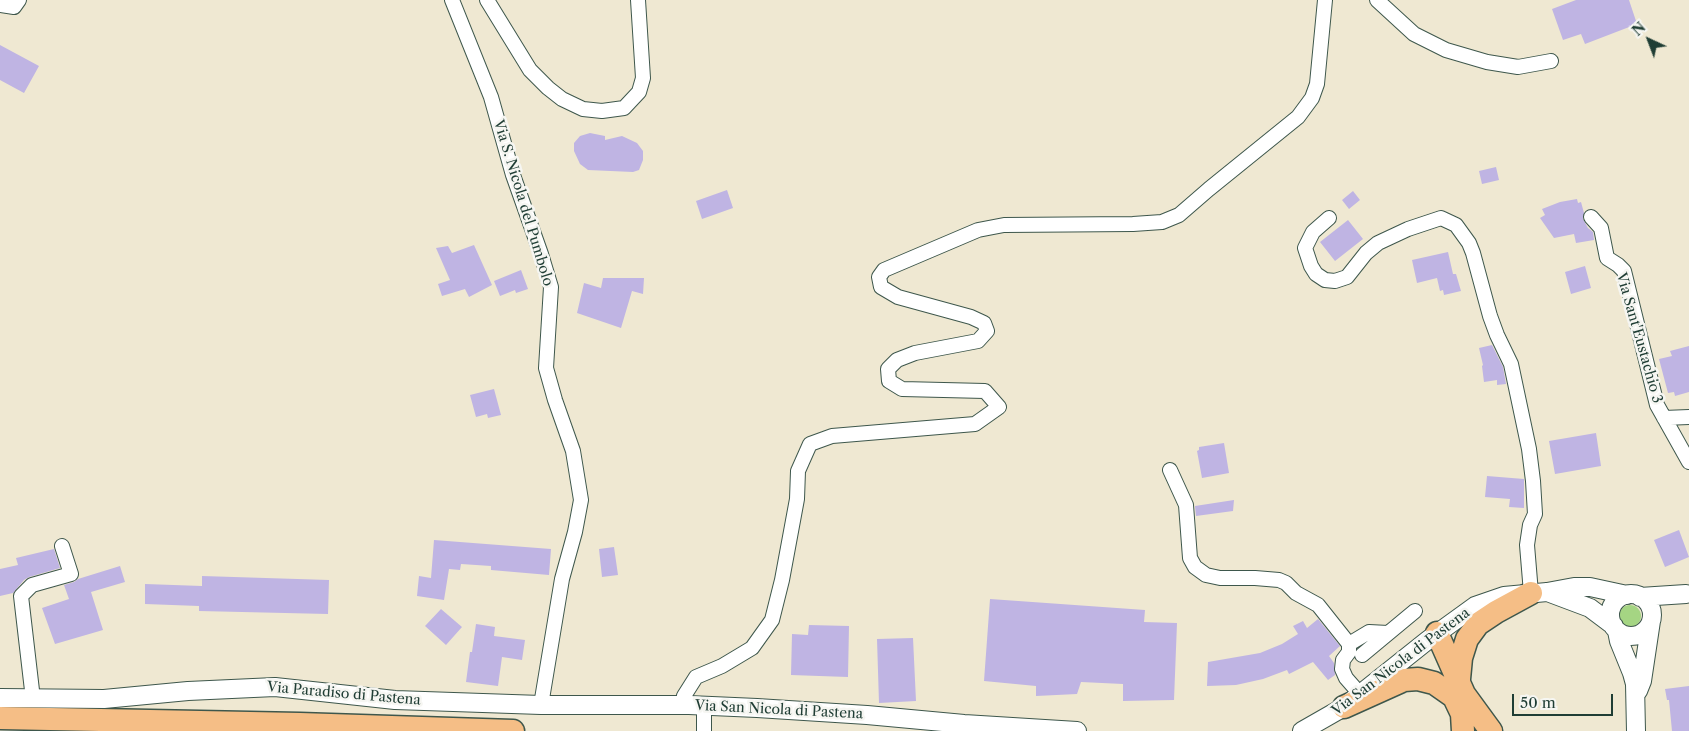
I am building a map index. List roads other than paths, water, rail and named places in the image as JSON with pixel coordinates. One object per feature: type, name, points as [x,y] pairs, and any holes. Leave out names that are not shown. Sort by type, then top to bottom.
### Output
[{"type":"highway","points":[[1456,688],[1461,658],[1467,639],[1478,624],[1496,612],[1539,593]]},
{"type":"highway","points":[[1433,637],[1456,688],[1462,714],[1463,731]]},
{"type":"highway","points":[[1352,701],[1404,680],[1418,679],[1456,688],[1464,694],[1491,731]]},
{"type":"highway","points":[[0,718],[300,724],[513,731]]},
{"type":"street","points":[[0,5],[14,7],[19,0]]},
{"type":"street","name":"Via S. Nicola del Pumbolo","points":[[452,0],[491,97],[513,174],[551,287],[546,368],[573,451],[582,500],[562,579],[541,705]]},
{"type":"street","points":[[487,0],[530,70],[548,88],[562,99],[583,109],[602,111],[624,108],[638,92],[643,78],[638,0]]},
{"type":"street","name":"Via San Nicola di Pastena","points":[[1077,731],[964,724],[867,715],[696,706],[684,696],[696,676],[722,666],[752,648],[772,620],[782,580],[797,499],[798,471],[810,444],[832,436],[975,424],[999,407],[986,391],[902,389],[889,381],[888,369],[897,360],[915,353],[978,341],[986,331],[984,323],[971,317],[898,297],[881,287],[879,277],[884,270],[978,230],[1004,225],[1133,224],[1162,222],[1179,215],[1208,189],[1298,117],[1312,98],[1317,84],[1325,0]]},
{"type":"street","points":[[1377,0],[1414,34],[1446,50],[1487,62],[1518,67],[1551,61]]},
{"type":"street","name":"Via Sant'Eustachio 3","points":[[1591,217],[1601,228],[1607,258],[1624,271],[1657,405],[1689,462]]},
{"type":"street","points":[[1329,218],[1313,232],[1305,248],[1316,274],[1325,280],[1335,281],[1347,277],[1378,243],[1408,228],[1441,218],[1456,224],[1469,243],[1474,253],[1490,316],[1511,364],[1529,449],[1535,514],[1530,525],[1527,545],[1539,593]]},
{"type":"street","points":[[1664,418],[1689,417]]},
{"type":"street","points":[[1170,470],[1186,505],[1190,558],[1195,567],[1206,574],[1220,578],[1279,580],[1286,583],[1296,593],[1318,605],[1349,644],[1349,652],[1343,660],[1342,669],[1352,701]]},
{"type":"street","points":[[33,699],[21,596],[32,585],[71,574],[62,546]]},
{"type":"street","name":"Via San Nicola di Pastena","points":[[1302,731],[1352,701],[1475,606],[1504,596],[1539,593],[1562,588],[1590,587],[1633,596],[1687,593]]},
{"type":"street","name":"Via San Nicola di Pastena","points":[[1539,593],[1590,608],[1616,628]]},
{"type":"street","points":[[1616,628],[1629,636],[1642,633],[1650,624],[1652,615],[1687,593]]},
{"type":"street","points":[[1636,698],[1642,680],[1652,615],[1647,602],[1633,596],[1617,601],[1611,610],[1611,621],[1616,628],[1621,648],[1632,673],[1636,698],[1636,731]]},
{"type":"street","points":[[1362,655],[1415,611]]},
{"type":"street","points":[[1349,644],[1369,632],[1388,634]]},
{"type":"street","name":"Via Paradiso di Pastena","points":[[0,698],[104,699],[188,691],[275,687],[395,700],[541,705],[696,706]]},
{"type":"street","points":[[696,706],[704,731]]}]
